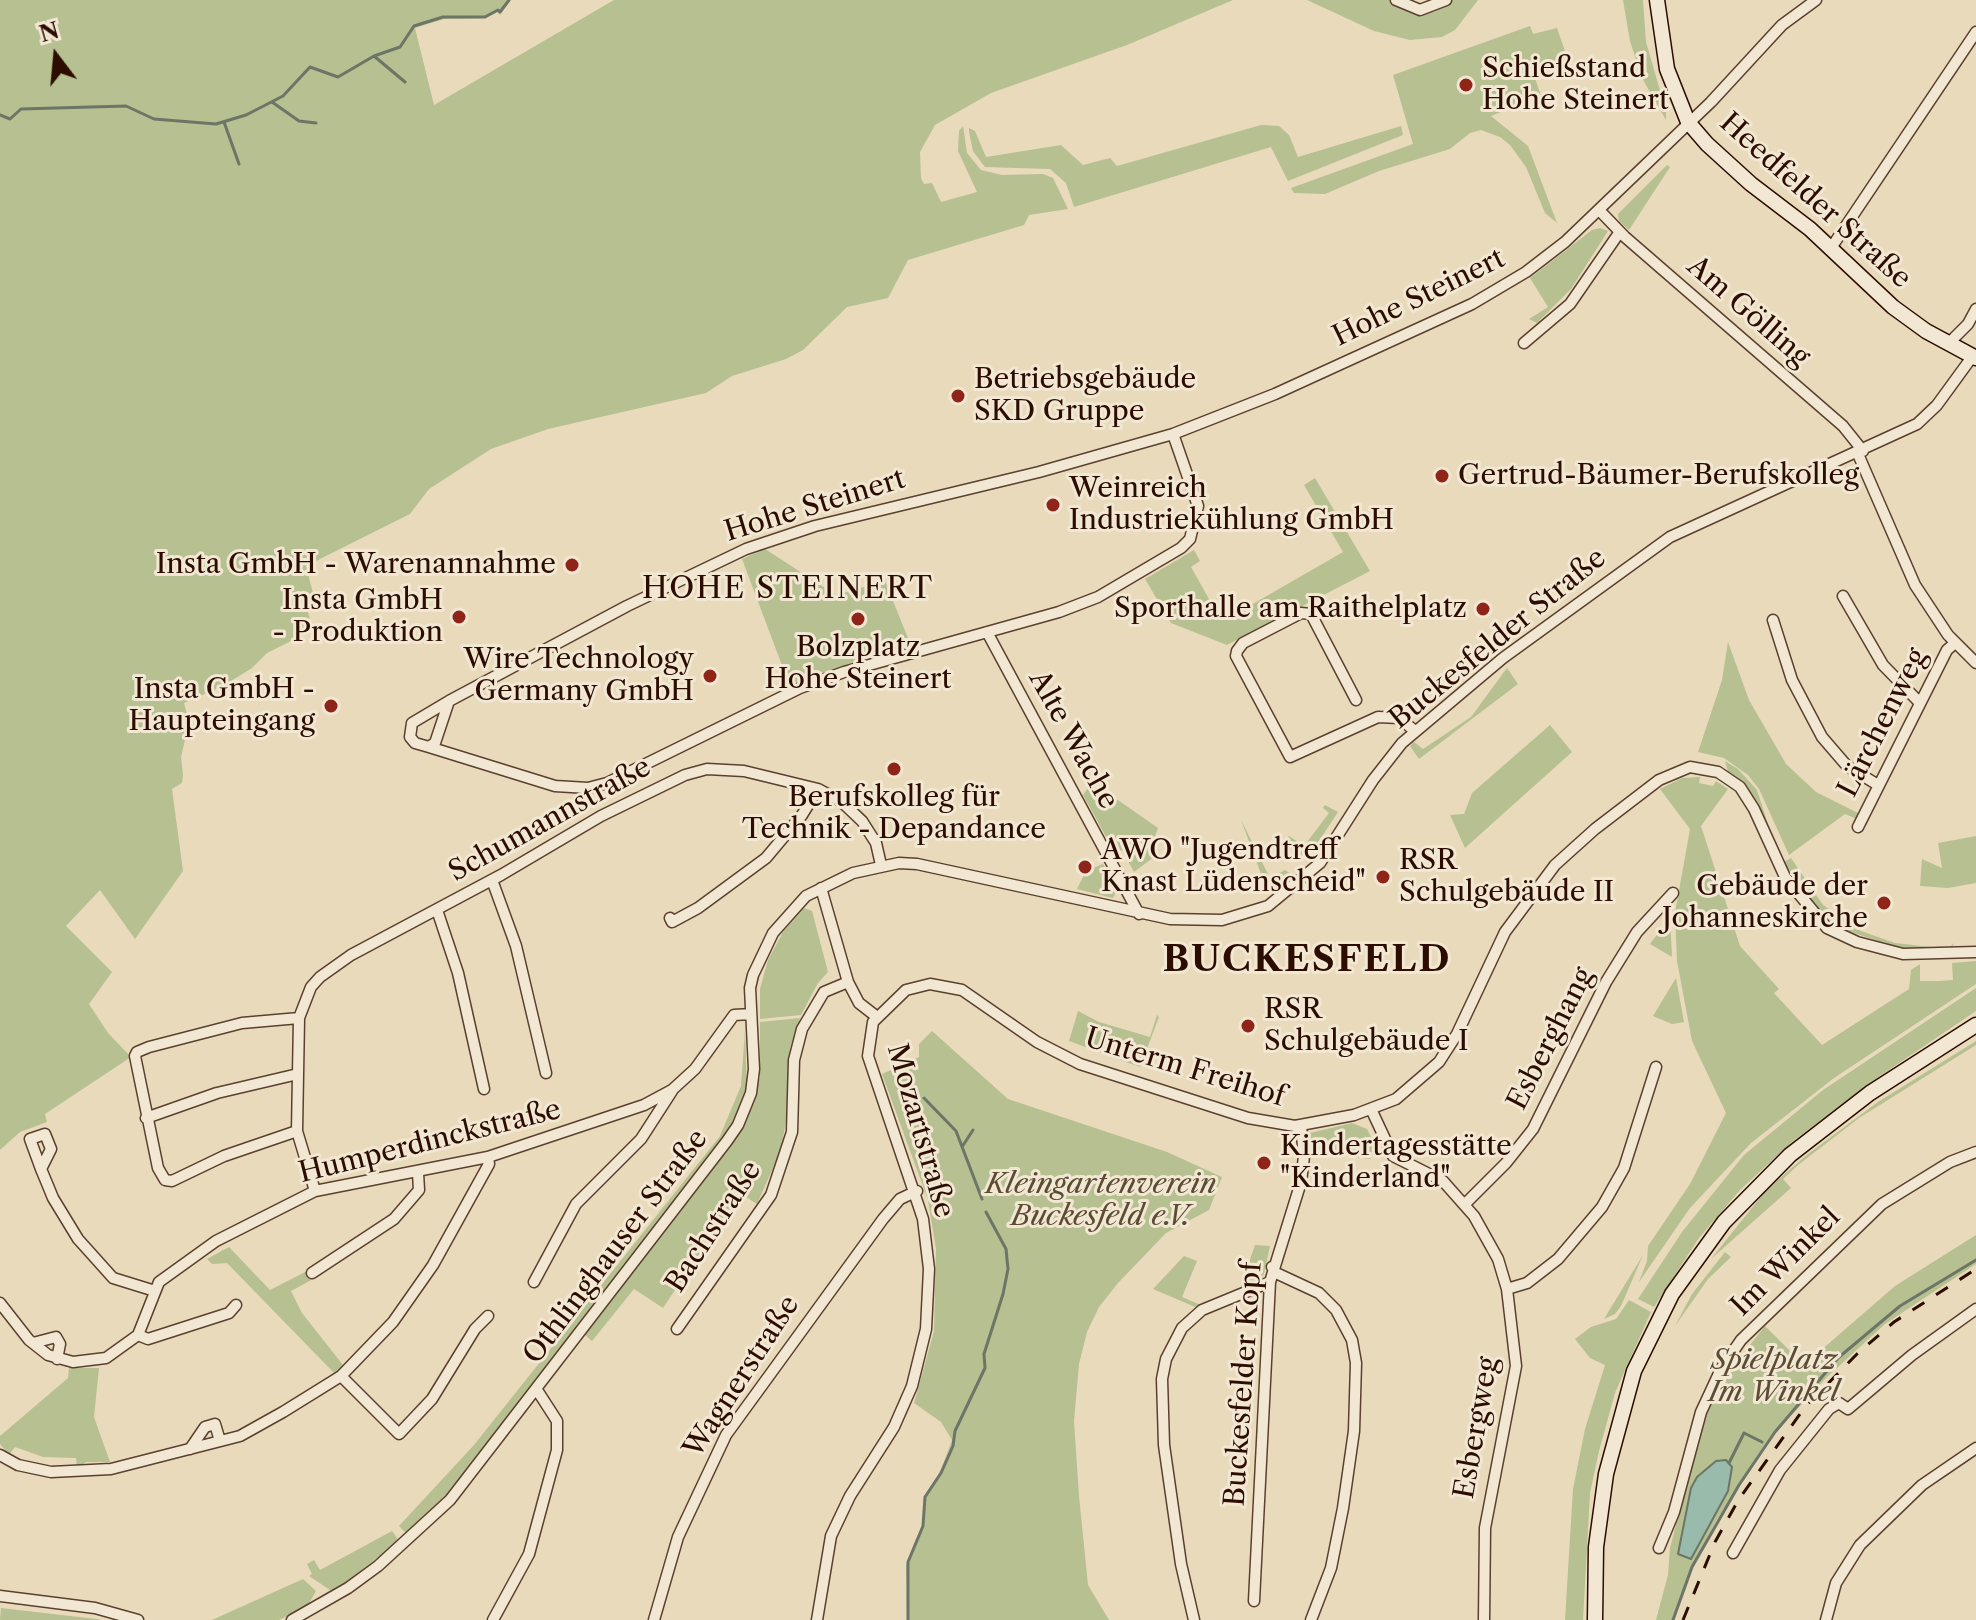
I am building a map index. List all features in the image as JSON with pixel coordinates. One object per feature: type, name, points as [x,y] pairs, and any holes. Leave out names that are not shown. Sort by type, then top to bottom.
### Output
[{"type":"main road","name":"Heedfelder Straße","points":[[1657,0],[1665,62],[1688,122],[1740,175],[1831,248],[1893,307],[1974,358]]},
{"type":"main road","points":[[1595,1620],[1599,1506],[1608,1463],[1634,1371],[1672,1294],[1724,1222],[1790,1155],[1870,1093],[1976,1025]]},
{"type":"street","points":[[1396,0],[1420,10],[1446,0]]},
{"type":"street","name":"Hohe Steinert","points":[[429,747],[413,741],[412,723],[696,570],[763,542],[1173,434],[1275,394],[1472,304],[1526,272],[1599,210],[1711,102],[1799,5],[1816,0]]},
{"type":"street","points":[[1831,248],[1976,32]]},
{"type":"street","name":"Am Gölling","points":[[1599,210],[1619,233],[1859,441],[1860,452],[1915,585],[1955,643],[1976,663]]},
{"type":"street","points":[[1524,343],[1564,311],[1619,233]]},
{"type":"street","points":[[1948,344],[1965,328],[1976,309]]},
{"type":"street","name":"Buckesfelder Straße","points":[[881,865],[917,864],[1139,914],[1197,921],[1222,920],[1252,913],[1282,897],[1320,863],[1373,780],[1415,731],[1503,658],[1654,547],[1712,515],[1860,452],[1926,416],[1974,358]]},
{"type":"street","points":[[429,747],[555,786],[588,788],[607,783],[800,688],[844,672],[1098,597],[1185,544],[1195,526],[1198,506],[1173,434]]},
{"type":"street","points":[[1843,596],[1883,665],[1920,703]]},
{"type":"street","points":[[1356,700],[1311,614],[1301,613],[1243,643],[1237,651],[1236,656],[1290,757],[1378,717],[1399,718],[1415,731]]},
{"type":"street","points":[[1773,620],[1792,680],[1822,737],[1847,766],[1878,785]]},
{"type":"street","name":"Alte Wache","points":[[987,632],[1139,914]]},
{"type":"street","name":"Lärchenweg","points":[[1858,827],[1947,650],[1955,643]]},
{"type":"street","points":[[429,747],[439,738],[449,701]]},
{"type":"street","name":"Unterm Freihof","points":[[877,1017],[906,990],[930,984],[948,985],[974,995],[1043,1046],[1099,1072],[1248,1118],[1301,1126],[1371,1109],[1405,1093],[1446,1054],[1505,932],[1555,865],[1619,810],[1669,774],[1684,767],[1718,772],[1740,787],[1754,809],[1785,877],[1827,928],[1857,942],[1903,954],[1976,952]]},
{"type":"street","name":"Schumannstraße","points":[[315,1191],[297,1131],[299,1018],[311,987],[327,969],[492,880],[601,816],[697,771],[744,771],[818,789],[842,802],[862,821],[876,843],[881,865]]},
{"type":"street","points":[[670,918],[672,922],[698,908],[766,858],[802,815],[818,789]]},
{"type":"street","name":"Othlinghauser Straße","points":[[292,1620],[348,1588],[420,1530],[465,1483],[738,1125],[754,1077],[751,984],[766,945],[795,905],[853,873],[881,865]]},
{"type":"street","points":[[492,880],[516,946],[546,1073]]},
{"type":"street","name":"Mozartstraße","points":[[817,1620],[831,1536],[850,1496],[894,1427],[912,1386],[923,1345],[929,1269],[917,1191],[881,1102],[868,1056],[869,1032],[877,1017],[859,1003],[848,982],[821,888]]},
{"type":"street","name":"Esberghang","points":[[1465,1204],[1506,1163],[1533,1129],[1606,982],[1637,932],[1673,893]]},
{"type":"street","points":[[437,910],[454,959],[484,1089]]},
{"type":"street","name":"Bachstraße","points":[[677,1329],[771,1195],[792,1132],[794,1060],[802,1029],[824,992],[848,982]]},
{"type":"street","name":"Humperdinckstraße","points":[[138,1335],[146,1323],[159,1282],[200,1250],[315,1191],[488,1157],[602,1121],[672,1090],[695,1069],[734,1015],[751,1014]]},
{"type":"street","points":[[297,1131],[166,1181],[158,1168],[146,1118],[137,1052],[242,1023],[299,1018]]},
{"type":"street","points":[[1507,1289],[1527,1283],[1558,1259],[1602,1207],[1624,1168],[1656,1067]]},
{"type":"street","points":[[146,1118],[217,1093],[298,1074]]},
{"type":"street","points":[[534,1282],[576,1204],[641,1139],[672,1090]]},
{"type":"street","name":"Esbergweg","points":[[1371,1109],[1393,1156],[1443,1181],[1465,1204],[1498,1259],[1507,1289],[1516,1366],[1485,1528],[1484,1620]]},
{"type":"street","name":"Buckesfelder Kopf","points":[[1254,1601],[1272,1275],[1301,1182],[1304,1156],[1301,1126]]},
{"type":"street","name":"Im Winkel","points":[[1659,1548],[1674,1512],[1701,1412],[1721,1369],[1741,1340],[1875,1209],[1918,1180],[1976,1152]]},
{"type":"street","points":[[0,1455],[28,1468],[77,1472],[120,1468],[250,1431],[300,1402],[341,1376],[366,1353],[414,1296],[489,1164],[488,1157]]},
{"type":"street","points":[[41,1169],[65,1220],[104,1270],[125,1283],[155,1291]]},
{"type":"street","points":[[312,1273],[394,1219],[419,1190],[418,1173]]},
{"type":"street","name":"Wagnerstraße","points":[[654,1620],[678,1537],[726,1435],[883,1219],[900,1199],[917,1191]]},
{"type":"street","points":[[1194,1620],[1169,1494],[1162,1409],[1164,1369],[1172,1344],[1182,1328],[1202,1310],[1272,1275],[1319,1293],[1336,1310],[1352,1340],[1356,1363],[1354,1431],[1343,1508],[1327,1581],[1311,1620]]},
{"type":"street","points":[[0,1303],[33,1343],[57,1359],[97,1361],[121,1351],[138,1335],[148,1339],[229,1313],[236,1305]]},
{"type":"street","points":[[1733,1553],[1780,1470],[1829,1409],[1839,1403],[1848,1409],[1903,1362],[1976,1309]]},
{"type":"street","points":[[341,1376],[399,1434],[432,1399],[475,1329],[488,1316]]},
{"type":"street","points":[[33,1343],[56,1337],[60,1344],[57,1359]]},
{"type":"street","points":[[493,1620],[529,1554],[557,1450],[557,1421],[537,1390]]},
{"type":"street","points":[[190,1449],[205,1427],[215,1424],[220,1441]]},
{"type":"street","points":[[1826,1620],[1836,1583],[1860,1545],[1922,1485],[1976,1449]]},
{"type":"street","points":[[0,1596],[95,1608],[138,1620]]},
{"type":"green space","points":[[0,0],[511,0],[500,15],[497,12],[485,18],[444,19],[415,28],[434,105],[614,0],[1233,0],[1127,45],[991,93],[935,125],[920,152],[921,178],[924,184],[932,183],[941,202],[977,192],[958,151],[959,131],[963,126],[967,153],[981,170],[1002,175],[1043,174],[1053,178],[1068,209],[1029,215],[1024,225],[908,260],[888,298],[847,307],[803,350],[786,359],[732,376],[706,393],[548,429],[491,449],[429,489],[410,514],[306,566],[315,601],[307,609],[313,630],[267,653],[252,668],[223,686],[184,703],[189,723],[181,757],[182,783],[172,789],[183,871],[135,939],[100,890],[66,926],[112,972],[89,1004],[108,1033],[131,1057],[45,1114],[47,1122],[20,1132],[0,1150]]},
{"type":"green space","points":[[1307,0],[1390,0],[1420,15],[1436,11],[1450,0],[1478,0],[1455,30],[1442,37],[1410,40],[1374,31]]},
{"type":"green space","points":[[1623,0],[1643,0],[1646,42],[1666,120],[1642,78],[1630,41]]},
{"type":"green space","name":"Schießstand Hohe Steinert","points":[[1530,26],[1533,34],[1557,28],[1567,57],[1572,58],[1533,72],[1541,96],[1491,116],[1528,146],[1557,223],[1545,213],[1526,167],[1510,145],[1500,137],[1481,130],[1470,133],[1450,149],[1379,171],[1325,194],[1294,193],[1291,188],[1413,144],[1393,75]]},
{"type":"green space","points":[[1261,125],[1279,126],[1289,135],[1298,157],[1401,126],[1403,135],[1288,181],[1271,147],[1074,207],[1066,183],[1050,169],[985,167],[973,151],[969,132],[969,128],[975,131],[986,157],[1061,145],[1083,165],[1110,158],[1117,166]]},
{"type":"green space","points":[[1667,165],[1670,167],[1629,230],[1619,221],[1618,214]]},
{"type":"green space","points":[[1600,228],[1608,231],[1571,289],[1537,323],[1529,319],[1548,307],[1530,278],[1592,230]]},
{"type":"green space","points":[[1315,478],[1370,571],[1227,645],[1171,623],[1145,579],[1194,550],[1200,561],[1191,567],[1218,615],[1228,610],[1232,616],[1343,552],[1304,485]]},
{"type":"green space","points":[[765,549],[836,595],[885,581],[910,643],[789,684],[742,559]]},
{"type":"green space","points":[[1728,642],[1749,700],[1786,764],[1816,792],[1860,814],[1857,819],[1845,814],[1789,855],[1759,789],[1748,775],[1724,758],[1698,752],[1722,680]]},
{"type":"green space","points":[[1507,668],[1518,684],[1419,759],[1410,746],[1414,742],[1423,749],[1471,717]]},
{"type":"green space","points":[[1550,725],[1572,752],[1465,848],[1450,815],[1464,814],[1472,793]]},
{"type":"green space","points":[[1725,761],[1738,769],[1757,790],[1772,836],[1750,792],[1728,772]]},
{"type":"green space","points":[[1700,777],[1699,783],[1713,786],[1716,781],[1728,789],[1701,826],[1740,946],[1779,989],[1774,993],[1822,1045],[1909,989],[1911,970],[1920,964],[1920,981],[1939,981],[1953,980],[1952,963],[1976,961],[1976,984],[1834,1078],[1751,1143],[1690,1208],[1639,1282],[1647,1261],[1648,1246],[1690,1184],[1726,1113],[1692,1041],[1677,961],[1675,913],[1690,829],[1660,789],[1682,778]]},
{"type":"green space","points":[[1098,787],[1105,792],[1095,799],[1097,803],[1104,799],[1106,803],[1115,798],[1158,828],[1150,850],[1154,857],[1134,872],[1122,850],[1115,853],[1083,795],[1088,788]]},
{"type":"green space","points":[[1325,805],[1338,812],[1307,859],[1284,842],[1289,836],[1304,846],[1329,813],[1323,808]]},
{"type":"green space","points":[[1241,820],[1270,878],[1285,870],[1291,874],[1274,886],[1268,887],[1264,882]]},
{"type":"green space","points":[[1976,836],[1976,883],[1948,888],[1920,886],[1922,859],[1942,868],[1938,843]]},
{"type":"green space","points":[[1791,858],[1823,905],[1861,931],[1895,943],[1950,947],[1954,943],[1952,948],[1901,948],[1841,929],[1807,898],[1784,862]]},
{"type":"green space","points":[[1103,864],[1117,890],[1113,898],[1077,889],[1086,871]]},
{"type":"green space","points":[[804,908],[812,911],[828,972],[818,983],[801,1015],[760,1019],[760,989],[768,960],[783,932]]},
{"type":"green space","points":[[1670,917],[1672,957],[1650,944]]},
{"type":"green space","points":[[1676,978],[1684,1022],[1672,1024],[1653,1016]]},
{"type":"green space","points":[[1976,988],[1976,1011],[1871,1082],[1792,1142],[1740,1190],[1699,1238],[1654,1307],[1638,1299],[1682,1232],[1744,1155],[1823,1090]]},
{"type":"green space","points":[[1078,1011],[1099,1022],[1150,1037],[1157,1015],[1159,1017],[1140,1067],[1069,1041]]},
{"type":"green space","points":[[800,1018],[790,1048],[787,1115],[781,1150],[757,1204],[740,1193],[663,1308],[634,1289],[592,1341],[584,1334],[720,1159],[748,1117],[760,1077],[760,1022]]},
{"type":"green space","points":[[745,1031],[747,1087],[730,1129],[503,1427],[434,1512],[411,1529],[413,1532],[406,1533],[399,1526],[474,1445],[720,1136],[741,1086]]},
{"type":"green space","name":"Kleingartenverein Buckesfeld e.V.","points":[[932,1031],[1008,1099],[1167,1152],[1222,1177],[1209,1210],[1166,1233],[1118,1283],[1099,1307],[1087,1332],[1079,1364],[1074,1421],[1079,1496],[1088,1585],[1109,1620],[907,1620],[906,1565],[922,1525],[924,1497],[940,1472],[952,1440],[941,1422],[914,1403],[934,1331],[936,1249],[928,1200],[882,1074],[919,1057],[919,1044]]},
{"type":"green space","points":[[1976,1041],[1976,1045],[1859,1118],[1798,1165],[1783,1179],[1791,1188],[1711,1259],[1767,1189],[1808,1154],[1878,1102]]},
{"type":"green space","points":[[1352,1123],[1367,1129],[1377,1149],[1370,1159],[1309,1151],[1310,1133]]},
{"type":"green space","name":"Spielplatz Im Winkel","points":[[1976,1235],[1976,1264],[1885,1324],[1826,1378],[1775,1433],[1716,1521],[1692,1567],[1673,1620],[1656,1620],[1668,1575],[1670,1548],[1702,1425],[1726,1371],[1728,1373],[1765,1326],[1804,1365],[1895,1286]]},
{"type":"green space","points":[[1255,1245],[1270,1246],[1264,1274],[1258,1281],[1241,1286]]},
{"type":"green space","points":[[229,1247],[270,1290],[309,1270],[313,1279],[291,1291],[302,1313],[343,1365],[336,1375],[227,1263],[212,1264],[207,1259]]},
{"type":"green space","points":[[1725,1252],[1731,1257],[1708,1279],[1675,1326],[1692,1294]]},
{"type":"green space","points":[[1643,1255],[1621,1306],[1615,1314],[1604,1319]]},
{"type":"green space","points":[[1184,1256],[1197,1261],[1182,1297],[1203,1306],[1200,1309],[1153,1289]]},
{"type":"green space","points":[[1629,1300],[1651,1312],[1615,1393],[1599,1451],[1590,1493],[1583,1620],[1565,1620],[1573,1489],[1585,1429],[1605,1365],[1590,1358],[1575,1339],[1591,1327],[1616,1319]]},
{"type":"green space","points":[[69,1368],[99,1368],[94,1417],[110,1462],[86,1462],[77,1468],[76,1458],[43,1457],[15,1447],[9,1455],[0,1444],[0,1436],[68,1378]]},
{"type":"green space","points":[[392,1531],[399,1541],[333,1592],[309,1576],[312,1574],[307,1564],[314,1560],[320,1570]]},
{"type":"green space","points":[[303,1579],[316,1591],[307,1607],[279,1620],[212,1620]]},
{"type":"green space","points":[[1,1608],[96,1619],[102,1620],[0,1620]]},
{"type":"shaded area","points":[[1726,1460],[1732,1467],[1728,1491],[1691,1559],[1678,1554],[1691,1488],[1697,1477],[1716,1461]]},
{"type":"waterway","points":[[0,115],[10,119],[21,109],[126,106],[154,119],[216,124],[246,115],[283,96],[310,67],[338,77],[374,56],[400,47],[414,26],[443,17],[485,17],[498,10],[500,12],[509,0]]},
{"type":"waterway","points":[[374,56],[405,82]]},
{"type":"waterway","points":[[272,102],[299,121],[316,123]]},
{"type":"waterway","points":[[224,122],[239,164]]},
{"type":"waterway","points":[[924,1098],[956,1131],[982,1199]]},
{"type":"waterway","points":[[962,1147],[973,1130]]},
{"type":"waterway","points":[[908,1620],[908,1562],[923,1526],[925,1497],[941,1473],[953,1446],[955,1431],[985,1368],[984,1354],[1008,1269],[1006,1249],[986,1212]]},
{"type":"waterway","points":[[1673,1620],[1692,1567],[1739,1485],[1775,1432],[1838,1358],[1900,1306],[1976,1260]]},
{"type":"waterway","points":[[1729,1463],[1744,1433],[1762,1442]]},
{"type":"railway","points":[[1683,1620],[1715,1542],[1739,1499],[1805,1407],[1857,1354],[1894,1322],[1976,1269]]},
{"type":"place","name":"Schießstand Hohe Steinert","points":[[1466,85]]},
{"type":"place","name":"Betriebsgebäude SKD Gruppe","points":[[958,396]]},
{"type":"place","name":"Gertrud-Bäumer-Berufskolleg","points":[[1442,476]]},
{"type":"place","name":"Weinreich Industriekühlung GmbH","points":[[1053,505]]},
{"type":"place","name":"Insta GmbH - Warenannahme","points":[[572,565]]},
{"type":"place","name":"Sporthalle am Raithelplatz","points":[[1483,609]]},
{"type":"place","name":"Insta GmbH - Produktion","points":[[459,617]]},
{"type":"place","name":"Bolzplatz Hohe Steinert","points":[[858,619]]},
{"type":"place","name":"Wire Technology Germany GmbH","points":[[710,676]]},
{"type":"place","name":"Insta GmbH - Haupteingang","points":[[331,706]]},
{"type":"place","name":"Berufskolleg für Technik - Depandance","points":[[894,769]]},
{"type":"place","name":"AWO \"Jugendtreff Knast Lüdenscheid\"","points":[[1085,867]]},
{"type":"place","name":"RSR Schulgebäude II","points":[[1383,877]]},
{"type":"place","name":"Gebäude der Johanneskirche","points":[[1884,903]]},
{"type":"place","name":"RSR Schulgebäude I","points":[[1248,1026]]},
{"type":"place","name":"Kindertagesstätte \"Kinderland\"","points":[[1264,1163]]},
{"type":"district","name":"HOHE STEINERT","points":[[788,589]]},
{"type":"district","name":"BUCKESFELD","points":[[1307,961]]}]
